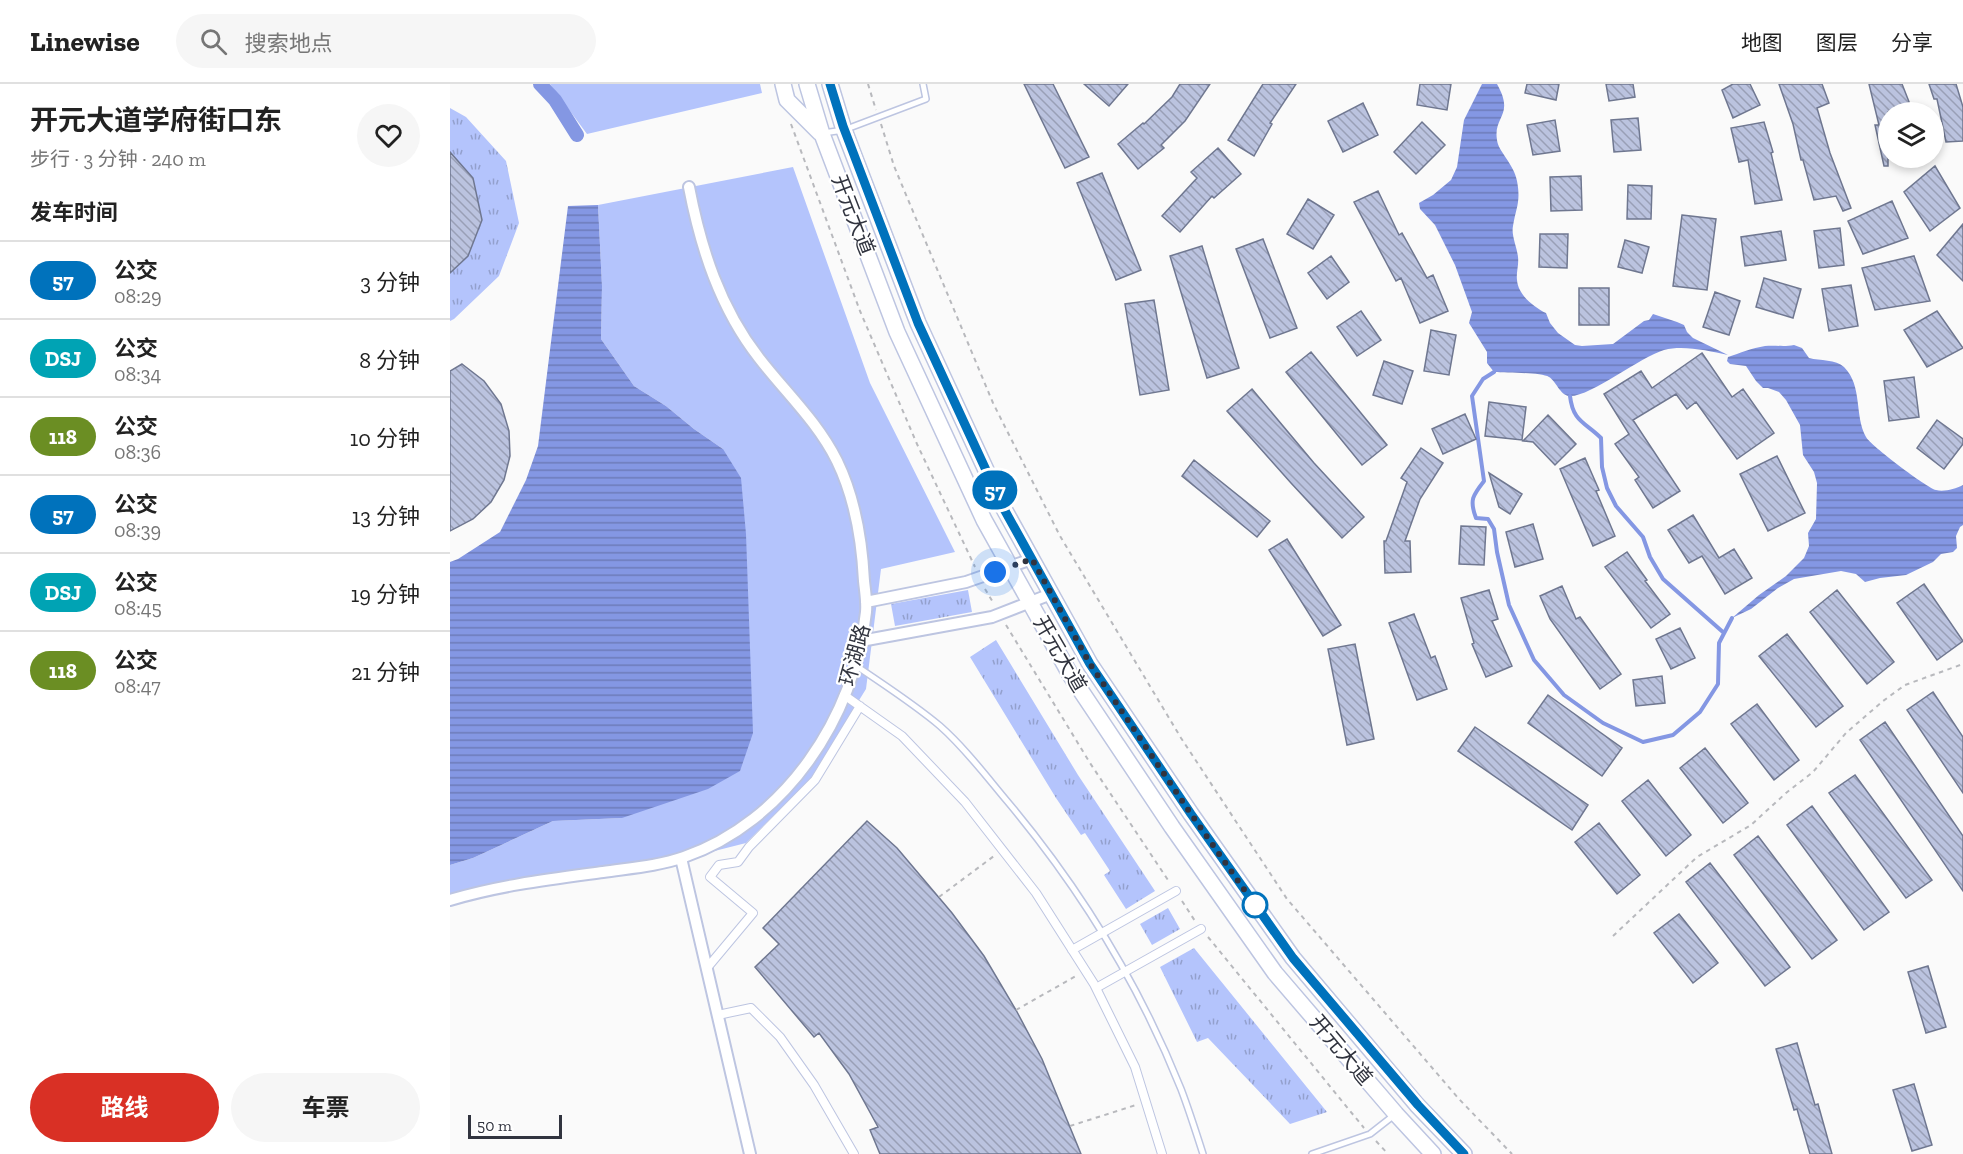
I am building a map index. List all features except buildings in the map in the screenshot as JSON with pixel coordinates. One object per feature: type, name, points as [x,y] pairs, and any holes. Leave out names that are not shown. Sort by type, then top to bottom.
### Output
[{"type":"main road","points":[[783,84],[788,100],[822,134]]},
{"type":"main road","name":"开元大道","points":[[807,84],[822,134],[897,332],[984,520],[1071,676],[1172,827],[1275,973],[1433,1154]]},
{"type":"main road","name":"开元大道","points":[[830,84],[844,129],[918,323],[1004,509],[1090,664],[1191,814],[1293,958],[1418,1105],[1464,1154]]},
{"type":"street","name":"环湖路","points":[[450,900],[514,885],[657,865],[700,851],[731,835],[766,810],[815,752],[833,720],[855,665],[866,602],[863,558],[854,507],[838,463],[819,429],[760,360],[727,309],[709,266],[695,219],[689,188]]},
{"type":"street","points":[[866,602],[966,582],[1032,559]]},
{"type":"street","points":[[861,640],[992,617],[1051,594]]},
{"type":"street","points":[[844,695],[902,736],[964,802],[1036,893],[1096,988],[1135,1067],[1162,1154]]},
{"type":"street","points":[[707,968],[753,913],[710,877],[719,865],[738,862],[749,847],[815,780],[860,706]]},
{"type":"street","points":[[681,858],[750,1154]]},
{"type":"street","points":[[1072,950],[1176,891]]},
{"type":"street","points":[[1096,988],[1201,928]]},
{"type":"street","points":[[718,1015],[751,1008],[773,1029],[814,1085],[854,1154]]},
{"type":"lane","points":[[822,134],[844,129],[926,99],[923,84]]},
{"type":"lane","points":[[855,665],[901,696],[942,728],[977,765],[1070,882],[1103,933],[1144,1008],[1181,1089],[1203,1154]]},
{"type":"lane","points":[[1312,1154],[1370,1134],[1396,1114]]},
{"type":"path","points":[[868,84],[894,166],[993,403],[1060,536],[1180,738],[1287,899],[1460,1099],[1512,1154]]},
{"type":"path","points":[[1613,936],[1697,857],[1751,825],[1813,772],[1846,733],[1883,700],[1905,685],[1963,664]]},
{"type":"path","points":[[939,897],[1002,850]]},
{"type":"path","points":[[1016,1010],[1085,971]]},
{"type":"path","points":[[1070,1126],[1146,1101]]},
{"type":"green space","points":[[550,84],[760,84],[762,93],[587,134]]},
{"type":"green space","points":[[450,108],[466,117],[506,161],[519,223],[499,276],[450,321],[450,273],[468,256],[482,220],[473,178],[450,152]]},
{"type":"green space","points":[[793,167],[870,383],[955,552],[881,569],[866,689],[811,778],[746,843],[683,859],[466,899],[450,904],[450,865],[473,858],[553,821],[622,818],[723,449],[666,406],[634,386],[601,339],[602,286],[598,205]]},
{"type":"green space","points":[[968,590],[972,612],[895,626],[891,604]]},
{"type":"green space","points":[[996,640],[1078,775],[1155,891],[1126,909],[1104,875],[1110,871],[1085,833],[1081,835],[1056,798],[970,657]]},
{"type":"green space","points":[[1168,908],[1180,929],[1152,945],[1140,924]]},
{"type":"green space","points":[[1194,948],[1327,1112],[1290,1124],[1208,1038],[1197,1042],[1160,967]]},
{"type":"shaded area","points":[[1482,84],[1497,84],[1504,103],[1497,140],[1517,181],[1518,199],[1513,233],[1518,257],[1518,285],[1527,300],[1546,313],[1558,333],[1575,345],[1613,344],[1644,321],[1649,320],[1653,314],[1684,325],[1693,338],[1728,355],[1688,348],[1664,350],[1589,391],[1569,396],[1545,375],[1494,372],[1487,363],[1487,352],[1469,323],[1472,312],[1455,265],[1435,225],[1420,209],[1419,203],[1451,180],[1457,167],[1464,120]]},
{"type":"shaded area","points":[[598,205],[602,286],[601,339],[634,386],[666,406],[723,449],[741,478],[746,534],[753,733],[740,771],[708,789],[622,818],[553,821],[473,858],[450,865],[450,562],[500,532],[526,480],[538,446],[568,206]]},
{"type":"shaded area","points":[[1794,345],[1802,348],[1809,358],[1832,361],[1844,367],[1854,383],[1862,428],[1866,437],[1877,448],[1936,490],[1950,490],[1963,485],[1963,525],[1956,536],[1957,548],[1953,552],[1941,554],[1933,562],[1906,575],[1865,582],[1856,574],[1841,571],[1794,579],[1751,609],[1732,618],[1786,576],[1804,558],[1809,546],[1808,533],[1816,519],[1817,483],[1814,472],[1803,455],[1800,425],[1786,400],[1779,392],[1763,388],[1746,366],[1730,364],[1727,361],[1728,357],[1755,348]]},
{"type":"waterway","points":[[540,84],[555,100],[577,135]]},
{"type":"waterway","points":[[1494,372],[1483,379],[1472,396],[1484,481],[1475,494],[1473,507],[1476,518],[1488,519],[1494,529],[1509,605],[1534,660],[1564,695],[1603,723],[1643,742],[1673,735],[1700,712],[1718,684],[1719,643],[1732,618]]},
{"type":"waterway","points":[[1570,396],[1577,416],[1601,438],[1602,467],[1607,488],[1616,506],[1643,537],[1650,557],[1663,579],[1724,633]]},
{"type":"bus line","name":"57","points":[[830,84],[843,126],[918,323],[1004,509],[1090,664],[1191,814],[1293,958],[1418,1105],[1464,1154]]},
{"type":"route","points":[[995,572],[1032,559],[1090,664],[1255,905]]}]
